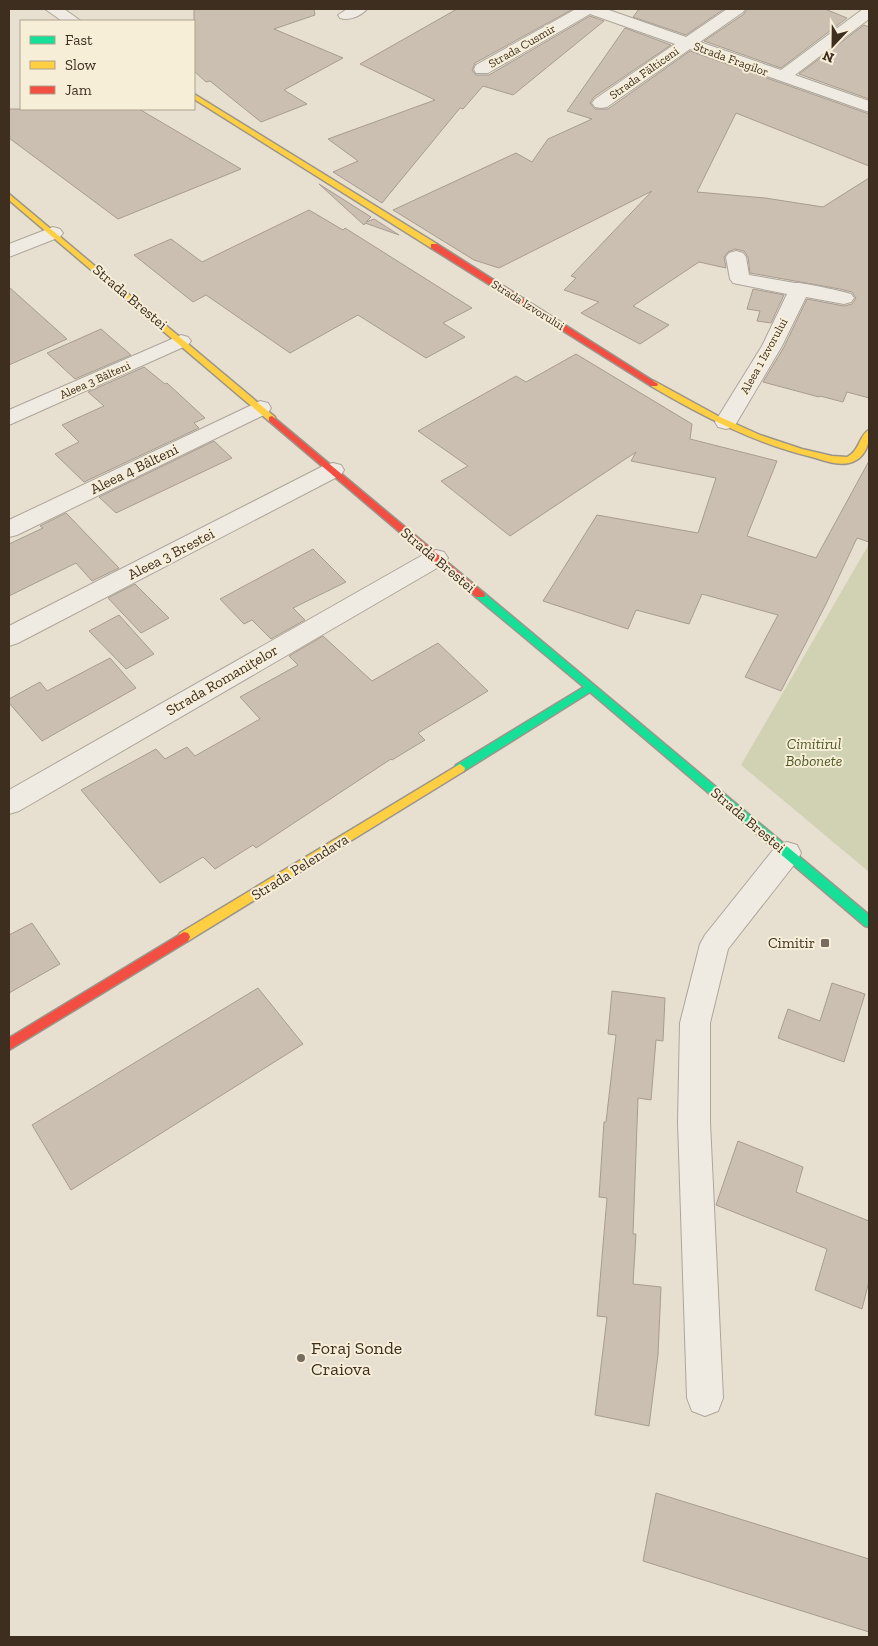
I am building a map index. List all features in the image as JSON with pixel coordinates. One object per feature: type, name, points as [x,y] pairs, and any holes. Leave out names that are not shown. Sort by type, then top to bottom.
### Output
[{"type":"main road","name":"Strada Izvorului","points":[[195,97],[687,404],[795,451],[841,460],[849,460],[854,456],[869,433]]},
{"type":"main road","name":"Strada Brestei","points":[[9,196],[551,656],[591,687],[869,922]]},
{"type":"main road","name":"Strada Pelendava","points":[[9,1045],[591,687]]},
{"type":"street","points":[[53,9],[71,20]]},
{"type":"street","name":"Strada Cusmir","points":[[482,69],[587,9]]},
{"type":"street","name":"Strada Fragilor","points":[[592,9],[869,107]]},
{"type":"street","name":"Strada Fălticeni","points":[[601,103],[737,9]]},
{"type":"street","points":[[782,77],[869,12]]},
{"type":"street","points":[[9,251],[54,233]]},
{"type":"street","points":[[736,257],[740,278],[800,288],[844,298]]},
{"type":"street","name":"Aleea 1 Izvorului","points":[[726,422],[772,346],[800,288]]},
{"type":"street","name":"Aleea 3 Bâlteni","points":[[9,418],[182,341]]},
{"type":"street","name":"Aleea 4 Bâlteni","points":[[9,529],[260,408]]},
{"type":"street","name":"Aleea 3 Brestei","points":[[9,637],[332,470]]},
{"type":"street","name":"Strada Romanițelor","points":[[9,803],[436,558]]},
{"type":"street","points":[[704,1398],[694,1122],[695,1023],[715,944],[787,853]]},
{"type":"green space","name":"Cimitirul Bobonete","points":[[869,544],[869,872],[741,765]]},
{"type":"building","points":[[194,9],[314,9],[315,15],[274,29],[343,58],[284,90],[307,104],[261,122],[210,81],[206,82],[195,72]]},
{"type":"building","points":[[457,9],[573,9],[475,63],[472,70],[476,75],[489,75],[590,16],[604,21],[513,95],[483,86],[463,109],[460,108],[382,203],[333,172],[358,161],[328,139],[435,100],[360,64]]},
{"type":"building","points":[[639,9],[724,9],[686,35],[633,17]]},
{"type":"building","points":[[747,9],[825,9],[847,18],[781,68],[704,41],[744,14]]},
{"type":"building","points":[[864,25],[869,27],[869,99],[799,74]]},
{"type":"building","points":[[625,28],[671,45],[594,97],[590,103],[595,109],[608,109],[690,51],[869,114],[869,166],[736,113],[697,192],[765,198],[823,207],[869,178],[869,398],[847,392],[843,402],[763,382],[784,347],[807,299],[844,306],[852,304],[856,298],[852,292],[840,289],[750,273],[748,257],[744,251],[735,249],[728,252],[724,257],[726,268],[699,262],[633,306],[669,325],[640,344],[581,313],[599,302],[564,290],[576,278],[571,276],[652,191],[499,268],[474,260],[393,210],[516,153],[532,162],[548,139],[592,119],[567,111]]},
{"type":"building","points":[[9,109],[141,110],[241,169],[118,219],[9,138]]},
{"type":"building","points":[[319,184],[371,217],[366,222],[374,219],[399,235],[365,223],[364,225]]},
{"type":"building","points":[[309,210],[343,230],[345,228],[472,308],[443,323],[465,337],[426,358],[358,315],[290,353],[206,295],[193,302],[134,255],[171,239],[202,262]]},
{"type":"building","points":[[9,287],[67,339],[9,365]]},
{"type":"building","points":[[753,289],[784,295],[771,323],[757,321],[760,311],[747,309]]},
{"type":"building","points":[[101,329],[131,355],[75,379],[47,353]]},
{"type":"building","points":[[576,354],[692,424],[690,439],[777,461],[747,536],[816,558],[869,461],[869,542],[857,538],[826,604],[781,691],[745,677],[778,615],[702,594],[689,624],[636,610],[628,629],[543,601],[597,515],[698,533],[716,478],[631,461],[636,452],[510,536],[441,481],[468,466],[418,431],[516,376],[526,382]]},
{"type":"building","points":[[144,367],[165,384],[167,383],[205,418],[194,423],[199,428],[84,482],[55,454],[79,442],[62,425],[104,406],[88,392]]},
{"type":"building","points":[[214,441],[232,458],[116,513],[99,497]]},
{"type":"building","points":[[66,513],[119,568],[92,581],[76,563],[9,596],[9,544],[43,528],[40,526]]},
{"type":"building","points":[[313,549],[346,582],[293,608],[305,620],[271,639],[252,620],[244,624],[220,599]]},
{"type":"building","points":[[135,584],[169,618],[141,633],[108,598]]},
{"type":"building","points":[[119,615],[154,654],[126,669],[89,631]]},
{"type":"building","points":[[323,636],[372,681],[438,643],[488,691],[418,733],[425,740],[391,759],[256,848],[253,845],[215,869],[203,857],[160,883],[81,790],[156,749],[165,759],[187,747],[195,756],[260,719],[240,697],[298,665],[289,656]]},
{"type":"building","points":[[110,658],[136,688],[42,741],[9,703],[9,699],[40,682],[47,691]]},
{"type":"building","points":[[32,923],[60,964],[9,993],[9,935]]},
{"type":"building","points":[[832,983],[865,994],[844,1062],[778,1038],[788,1009],[820,1021]]},
{"type":"building","points":[[258,988],[303,1044],[71,1190],[32,1125]]},
{"type":"building","points":[[612,991],[665,998],[663,1041],[656,1040],[651,1100],[638,1098],[633,1234],[636,1234],[633,1284],[661,1287],[658,1355],[649,1426],[595,1415],[607,1317],[597,1316],[607,1198],[599,1197],[604,1122],[606,1122],[616,1035],[608,1034]]},
{"type":"building","points":[[738,1141],[803,1167],[796,1192],[869,1221],[869,1281],[862,1309],[815,1290],[827,1249],[716,1205]]},
{"type":"building","points":[[656,1493],[869,1559],[869,1632],[643,1561]]},
{"type":"traffic: fast","points":[[460,768],[591,687],[480,595]]},
{"type":"traffic: fast","points":[[591,687],[869,922]]},
{"type":"traffic: slow","points":[[195,97],[434,246]]},
{"type":"traffic: slow","points":[[9,196],[272,419]]},
{"type":"traffic: slow","points":[[654,384],[735,428],[778,445],[828,459],[843,461],[853,458],[862,449],[869,433]]},
{"type":"traffic: slow","points":[[184,937],[460,768]]},
{"type":"traffic: jam","points":[[434,246],[654,384]]},
{"type":"traffic: jam","points":[[272,419],[480,595]]},
{"type":"traffic: jam","points":[[9,1045],[184,937]]},
{"type":"place","name":"Cimitir","points":[[825,943]]},
{"type":"place","name":"Foraj Sonde Craiova","points":[[301,1358]]}]
